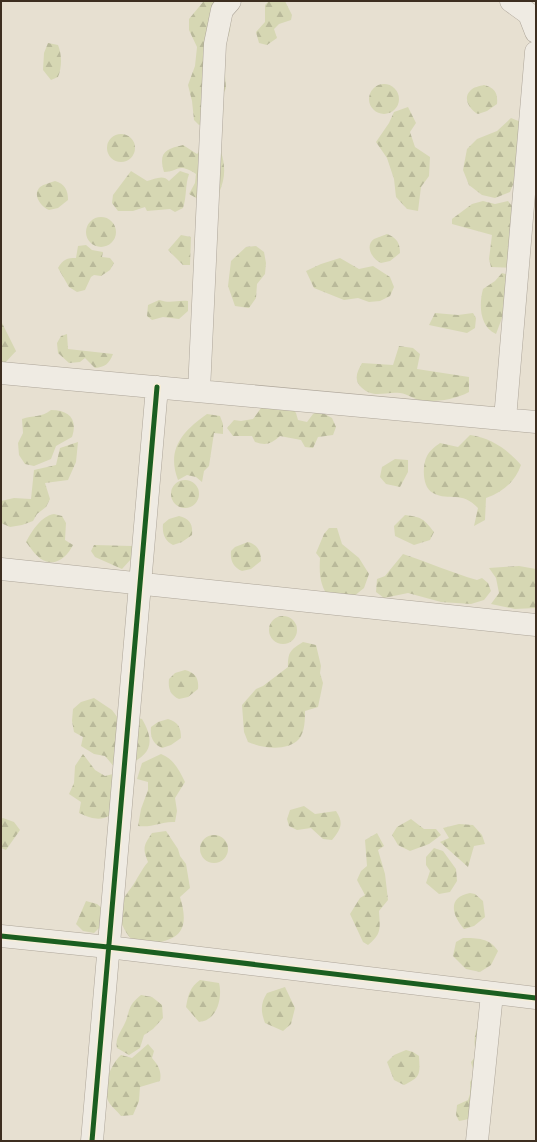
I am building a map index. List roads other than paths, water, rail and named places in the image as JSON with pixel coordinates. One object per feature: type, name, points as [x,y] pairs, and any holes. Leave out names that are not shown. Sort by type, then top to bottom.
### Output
[{"type":"street","points":[[199,391],[215,44],[222,10],[230,1]]},
{"type":"street","points":[[511,1],[529,14],[536,32]]},
{"type":"street","points":[[505,419],[536,52]]},
{"type":"street","points":[[1,373],[536,422]]},
{"type":"street","points":[[92,1141],[157,387]]},
{"type":"street","points":[[1,569],[536,625]]},
{"type":"street","points":[[1,936],[108,947],[492,994],[536,998]]},
{"type":"street","points":[[477,1141],[492,994]]}]
